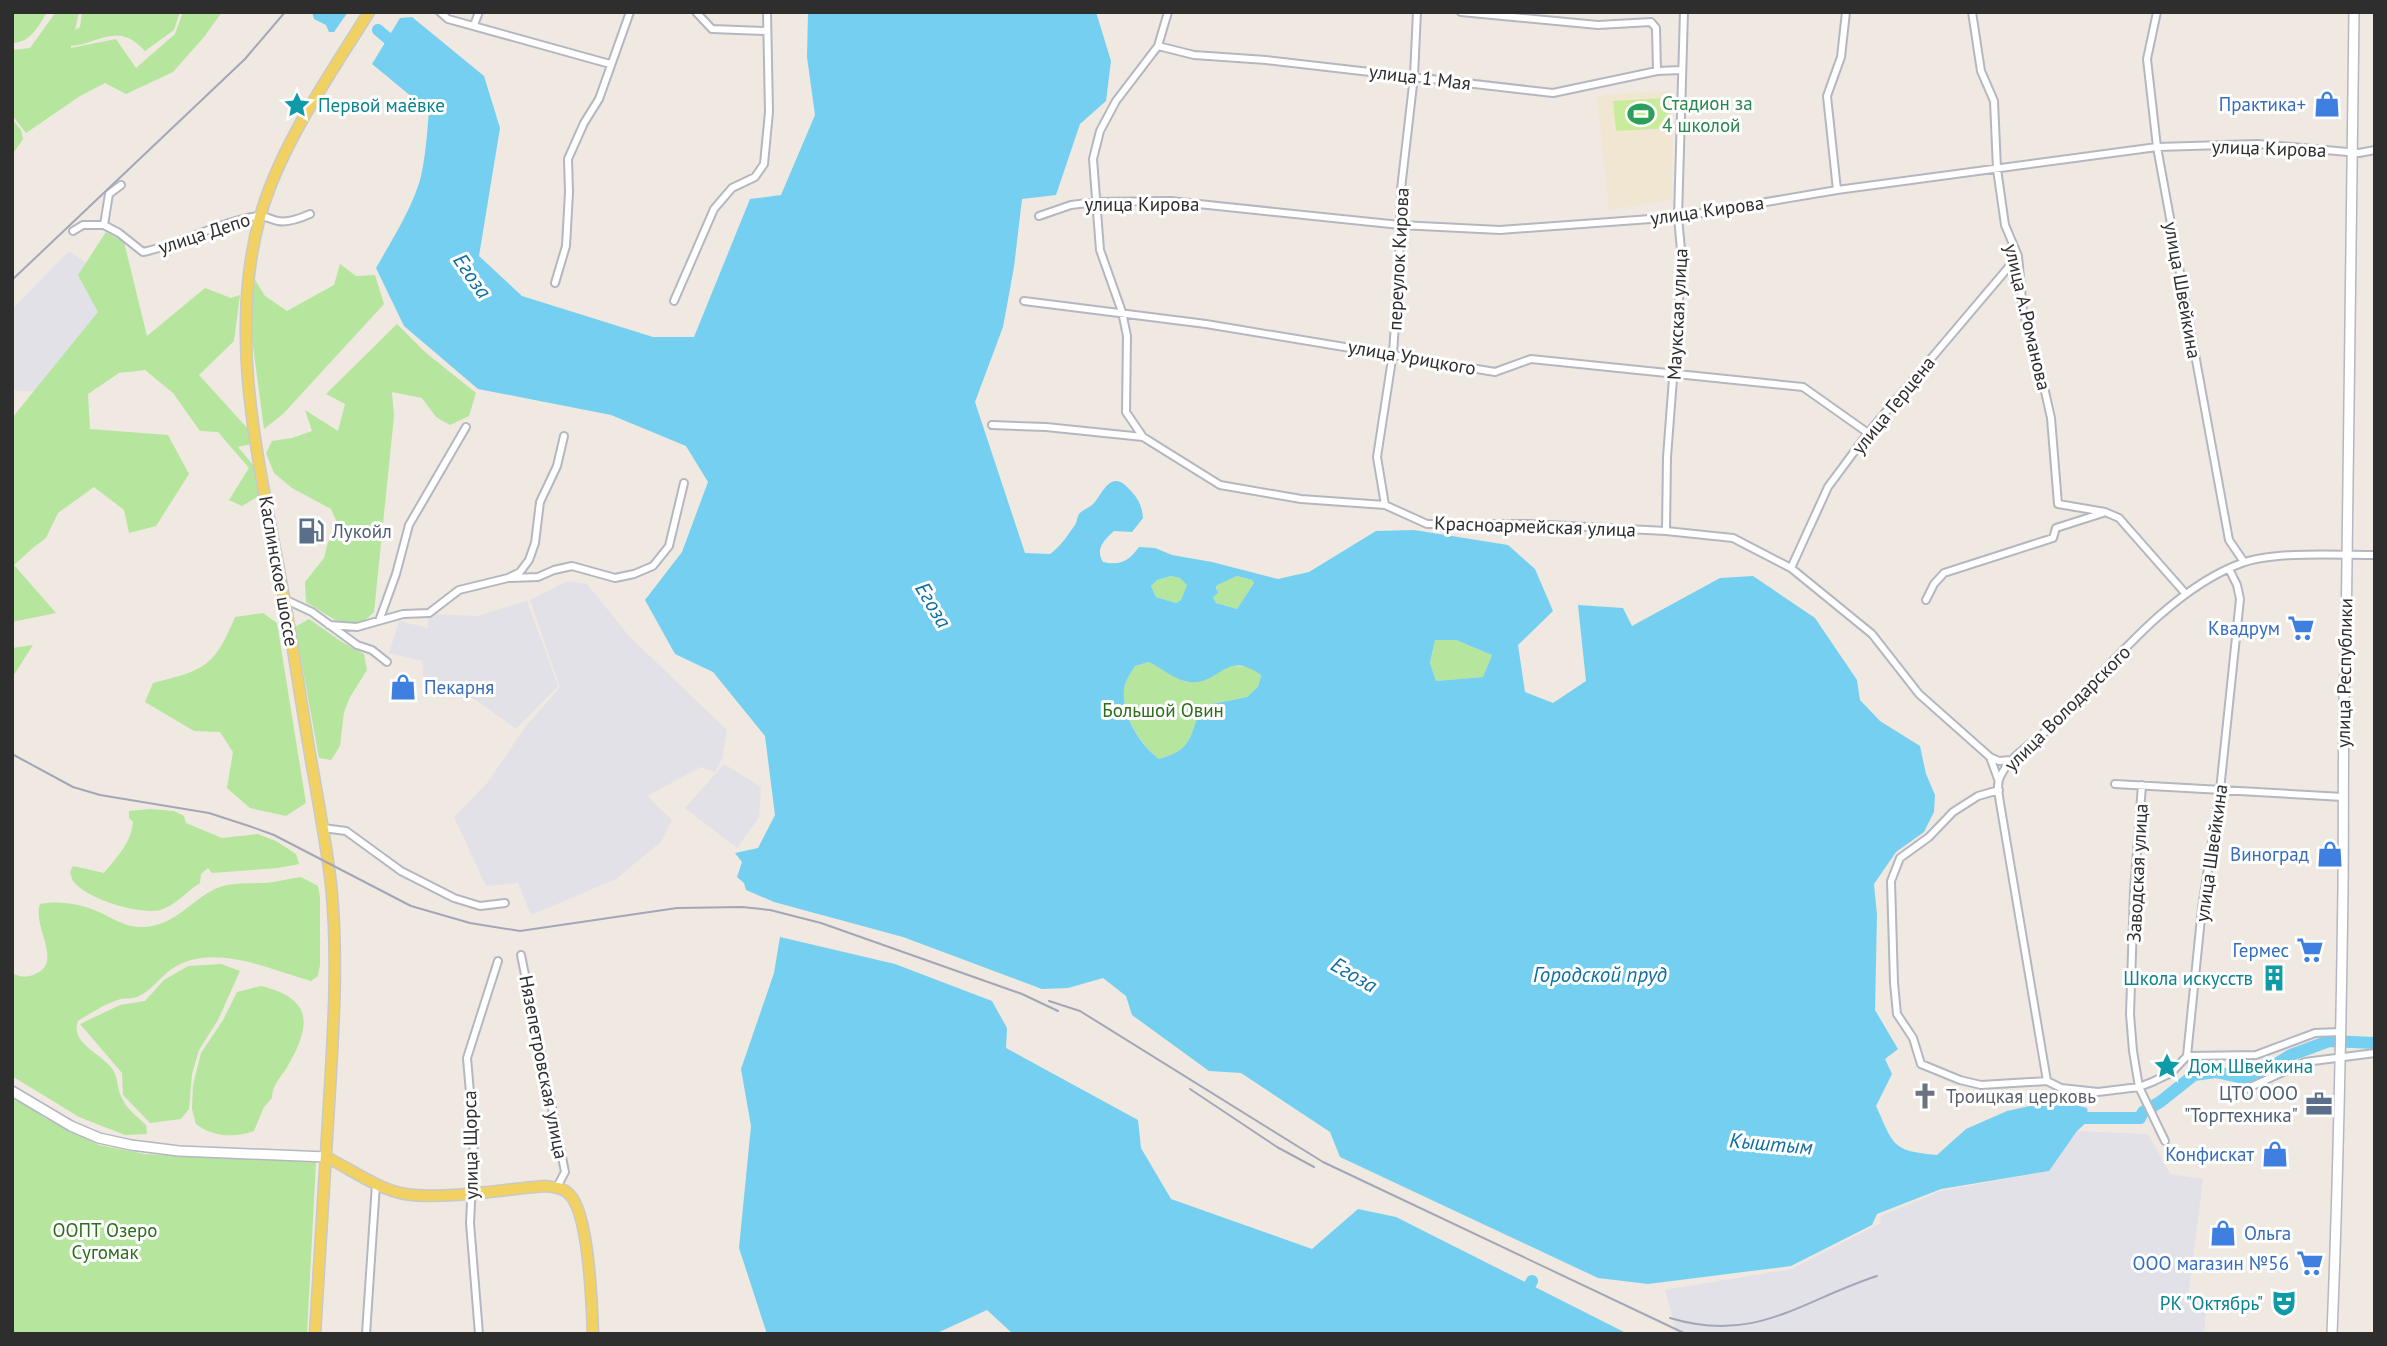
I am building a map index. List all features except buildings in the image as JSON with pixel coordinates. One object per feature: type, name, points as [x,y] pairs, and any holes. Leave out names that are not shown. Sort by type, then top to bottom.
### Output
[{"type":"main road","name":"Каслинское шоссе","points":[[315,1334],[332,1048],[334,924],[323,828],[255,435],[246,357],[245,314],[249,269],[260,215],[272,184],[290,145],[369,12]]},
{"type":"main road","name":"улица Республики","points":[[2332,1334],[2337,1244],[2354,12]]},
{"type":"main road","points":[[12,1091],[71,1126],[99,1138],[131,1146],[179,1151],[326,1157],[376,1184],[404,1194],[437,1195],[545,1185],[557,1187]]},
{"type":"main road","name":"Нязепетровская улица","points":[[557,1187],[570,1194],[579,1212],[588,1263],[593,1334]]},
{"type":"street","points":[[440,12],[448,19],[610,64]]},
{"type":"street","points":[[474,25],[479,12]]},
{"type":"street","points":[[555,283],[566,246],[568,159],[598,99],[630,12]]},
{"type":"street","points":[[696,12],[712,29],[767,31]]},
{"type":"street","points":[[674,301],[714,209],[732,188],[755,177],[764,164],[769,112],[767,12]]},
{"type":"street","points":[[1143,437],[1126,412],[1128,337],[1100,250],[1093,159],[1100,131],[1116,101],[1158,46],[1168,12]]},
{"type":"street","name":"переулок Кирова","points":[[1385,505],[1377,457],[1393,353],[1401,189],[1414,76],[1417,12]]},
{"type":"street","points":[[1461,12],[1598,25],[1651,22],[1656,28],[1657,71]]},
{"type":"street","name":"Маукская улица","points":[[1666,531],[1667,457],[1682,261],[1678,217],[1684,12]]},
{"type":"street","points":[[1837,190],[1827,96],[1841,57],[1846,12]]},
{"type":"street","name":"улица А.Романова","points":[[1972,12],[1982,71],[1994,101],[1997,169],[2005,225],[2018,256],[2023,311],[2051,418],[2058,504],[2105,512],[2119,518],[2185,593]]},
{"type":"street","name":"улица Швейкина","points":[[2157,12],[2147,59],[2157,147],[2229,540],[2244,562]]},
{"type":"street","name":"улица 1 Мая","points":[[1158,46],[1194,55],[1266,60],[1553,93],[1657,71],[1681,70]]},
{"type":"street","name":"улица Кирова","points":[[1039,216],[1071,205],[1096,202],[1170,201],[1400,225],[1500,230],[1678,217],[1837,190],[2157,147],[2258,144],[2352,152],[2375,150]]},
{"type":"street","points":[[73,231],[83,225],[104,225],[110,194],[121,185]]},
{"type":"street","name":"улица Депо","points":[[104,225],[143,251],[260,215],[279,222],[310,214]]},
{"type":"street","name":"улица Герцена","points":[[1791,568],[1828,487],[1868,433],[2018,256]]},
{"type":"street","name":"улица Урицкого","points":[[1024,301],[1122,312],[1393,353],[1495,372],[1531,359],[1803,387],[1868,433]]},
{"type":"street","name":"Красноармейская улица","points":[[992,425],[1143,437],[1220,485],[1301,499],[1385,505],[1427,524],[1529,524],[1666,531],[1733,538],[1791,568],[1872,634],[1919,694],[1990,757],[1998,779]]},
{"type":"street","points":[[379,621],[396,574],[409,525],[466,427]]},
{"type":"street","points":[[508,578],[520,572],[529,560],[535,543],[540,502],[556,466],[564,436]]},
{"type":"street","points":[[329,625],[357,627],[403,614],[429,613],[459,590],[508,578],[538,576],[554,569],[572,566],[615,578],[634,574],[653,566],[669,546],[684,483]]},
{"type":"street","points":[[1926,600],[1934,584],[1944,573],[2053,538],[2056,528],[2105,512]]},
{"type":"street","name":"улица Володарского","points":[[2048,1081],[1998,779],[2013,760],[2051,726],[2106,667],[2185,593],[2244,562],[2285,556],[2375,555]]},
{"type":"street","name":"улица Швейкина","points":[[2187,1056],[2202,908],[2220,790],[2240,599],[2229,569]]},
{"type":"street","points":[[284,599],[312,612],[357,645],[372,650],[387,662]]},
{"type":"street","points":[[1990,757],[1999,761],[2013,760]]},
{"type":"street","points":[[2115,784],[2343,797]]},
{"type":"street","name":"Заводская улица","points":[[2142,785],[2134,891],[2130,1014],[2139,1087],[2165,1141]]},
{"type":"street","points":[[1999,790],[1978,796],[1953,811],[1929,837],[1900,858],[1891,881],[1897,1013],[1913,1038],[1921,1064],[1960,1080],[1981,1084],[2048,1081],[2061,1088],[2098,1092],[2139,1087],[2171,1073],[2187,1056],[2256,1055],[2315,1033],[2340,1038]]},
{"type":"street","points":[[323,828],[346,831],[401,871],[454,898],[480,906],[505,904]]},
{"type":"street","name":"Нязепетровская улица","points":[[521,955],[565,1172],[557,1187]]},
{"type":"street","name":"улица Щорса","points":[[479,1334],[470,1223],[474,1139],[467,1058],[498,961]]},
{"type":"street","points":[[2246,1089],[2305,1062],[2375,1054]]},
{"type":"street","points":[[366,1334],[376,1184]]},
{"type":"shaded area","points":[[1671,90],[1672,200],[1609,210],[1597,96]]},
{"type":"shaded area","points":[[69,251],[93,267],[105,315],[48,392],[16,391],[12,388],[12,309]]},
{"type":"shaded area","points":[[568,581],[587,584],[629,636],[727,730],[722,759],[715,772],[701,767],[647,796],[672,820],[662,841],[616,879],[531,915],[518,883],[486,886],[454,817],[488,782],[526,726],[560,687],[530,600]]},
{"type":"shaded area","points":[[527,601],[558,686],[516,729],[476,700],[445,687],[424,682],[422,661],[389,653],[399,621],[428,628],[429,614],[477,616]]},
{"type":"shaded area","points":[[724,764],[761,787],[759,817],[737,848],[685,808]]},
{"type":"shaded area","points":[[2077,1131],[2148,1134],[2170,1174],[2203,1179],[2188,1297],[2207,1299],[2204,1334],[1677,1334],[1665,1290],[1791,1269],[1881,1223],[1880,1216],[1941,1191],[2049,1171]]},
{"type":"green space","points":[[12,12],[47,12],[29,37],[12,43]]},
{"type":"green space","points":[[56,12],[79,12],[75,30],[80,27],[82,12],[180,12],[174,30],[145,51],[135,42],[118,35],[71,46],[116,39],[136,68],[175,34],[183,12],[222,12],[173,72],[126,94],[105,83],[80,96],[26,133],[12,115],[12,50],[30,48]]},
{"type":"green space","name":"Стадион за 4 школой","points":[[1667,98],[1669,128],[1616,131],[1613,101]]},
{"type":"green space","points":[[12,119],[21,130],[23,139],[12,155]]},
{"type":"green space","points":[[106,232],[124,242],[147,336],[205,288],[231,298],[240,295],[234,341],[199,375],[249,430],[251,444],[238,447],[254,466],[259,496],[242,506],[229,500],[249,468],[218,432],[200,431],[173,393],[145,370],[119,373],[88,394],[90,429],[168,435],[189,474],[156,526],[129,533],[124,510],[94,487],[58,513],[46,538],[14,565],[56,613],[12,622],[12,418],[98,312],[78,275]]},
{"type":"green space","points":[[340,264],[356,276],[375,275],[384,304],[283,414],[264,429],[249,316],[255,280],[265,296],[287,311],[334,285]]},
{"type":"green space","points":[[397,324],[425,352],[476,393],[469,416],[450,425],[436,417],[422,398],[392,392],[394,416],[374,612],[360,625],[335,620],[306,602],[305,582],[324,558],[328,542],[340,529],[331,509],[292,488],[274,473],[266,453],[272,441],[312,431],[305,410],[338,431],[345,404],[326,394]]},
{"type":"green space","points":[[1171,576],[1180,578],[1188,585],[1181,600],[1176,603],[1156,597],[1151,586],[1157,580]]},
{"type":"green space","points":[[1237,576],[1254,583],[1237,609],[1216,603],[1213,597],[1217,584]]},
{"type":"green space","points":[[263,613],[277,623],[306,803],[286,816],[250,808],[227,788],[233,752],[220,732],[194,731],[145,702],[153,683],[196,670],[213,657],[235,617]]},
{"type":"green space","points":[[309,619],[364,654],[367,670],[344,712],[340,746],[331,760],[319,758],[295,627]]},
{"type":"green space","points":[[1435,640],[1456,640],[1492,655],[1483,677],[1436,681],[1430,663]]},
{"type":"green space","points":[[33,645],[12,678],[12,648]]},
{"type":"green space","name":"Большой Овин","points":[[1149,662],[1186,682],[1214,676],[1222,668],[1233,666],[1249,667],[1261,674],[1258,687],[1247,697],[1202,706],[1185,745],[1171,755],[1159,759],[1134,729],[1124,701],[1125,684],[1131,672],[1135,666]]},
{"type":"green space","points":[[129,811],[174,811],[184,816],[186,823],[222,838],[258,834],[276,841],[296,854],[299,864],[212,873],[208,868],[201,874],[200,883],[176,902],[160,910],[151,911],[127,908],[102,900],[74,882],[70,872],[73,866],[104,873],[123,849],[132,830],[133,822],[129,818]]},
{"type":"green space","points":[[301,877],[318,886],[320,897],[320,965],[318,976],[311,981],[243,961],[225,958],[191,960],[170,970],[135,998],[110,1003],[78,1021],[81,1041],[113,1070],[123,1100],[146,1125],[147,1134],[125,1135],[79,1117],[12,1076],[12,973],[29,976],[45,966],[47,950],[40,922],[40,904],[54,902],[78,905],[126,925],[144,927],[165,922],[222,886]]},
{"type":"green space","points":[[221,964],[240,971],[218,1020],[199,1050],[192,1074],[189,1109],[181,1119],[150,1123],[123,1095],[122,1073],[80,1024],[120,1005],[145,1001],[164,980],[188,966]]},
{"type":"green space","points":[[261,986],[279,992],[299,1007],[303,1017],[300,1040],[254,1131],[239,1135],[209,1132],[196,1124],[192,1109],[193,1085],[201,1053],[223,1020],[237,992]]},
{"type":"green space","name":"ООПТ Озеро Сугомак","points":[[12,1096],[45,1118],[99,1145],[145,1154],[316,1162],[307,1334],[12,1334]]},
{"type":"water","points":[[312,12],[348,12],[334,32],[329,32],[326,25],[314,19]]},
{"type":"water","name":"Городской пруд","points":[[808,12],[1096,12],[1111,61],[1106,101],[1080,124],[1056,195],[1022,199],[1003,327],[975,402],[1025,553],[1050,554],[1076,524],[1079,514],[1092,505],[1107,485],[1117,481],[1135,495],[1141,505],[1143,518],[1132,532],[1114,531],[1104,541],[1100,553],[1103,562],[1109,563],[1124,561],[1139,547],[1155,548],[1172,555],[1278,579],[1309,572],[1376,531],[1414,530],[1508,545],[1535,569],[1553,611],[1518,645],[1525,692],[1553,703],[1586,681],[1578,605],[1623,608],[1632,626],[1720,578],[1753,576],[1815,618],[1857,680],[1860,700],[1880,721],[1920,746],[1926,774],[1935,795],[1934,812],[1924,832],[1896,852],[1874,884],[1877,915],[1875,1010],[1898,1049],[1885,1059],[1892,1074],[1876,1106],[1896,1144],[1911,1151],[1937,1155],[1966,1129],[2007,1111],[2056,1100],[2087,1108],[2089,1120],[2077,1131],[2049,1171],[1941,1189],[1877,1214],[1872,1225],[1791,1266],[1648,1284],[1598,1278],[1340,1157],[1330,1132],[1241,1073],[1209,1071],[1132,1015],[1126,996],[1103,978],[1068,988],[1042,989],[903,937],[774,902],[746,890],[744,883],[737,877],[742,862],[735,853],[758,848],[775,815],[765,736],[713,672],[675,654],[645,600],[682,552],[708,482],[686,446],[611,415],[478,389],[404,326],[376,268],[402,223],[418,187],[429,111],[372,64],[400,18],[412,17],[484,76],[500,128],[479,256],[522,296],[653,337],[694,337],[750,199],[781,195],[815,115],[807,57]],"holes":[[[1171,576],[1180,578],[1187,585],[1181,600],[1176,603],[1156,597],[1151,586],[1157,580]],[[1237,576],[1254,583],[1237,609],[1216,603],[1213,597],[1218,593],[1217,585]],[[1435,640],[1456,640],[1492,655],[1483,677],[1436,681],[1430,663]],[[1149,662],[1174,677],[1189,682],[1209,679],[1224,670],[1239,666],[1261,675],[1258,687],[1247,697],[1202,706],[1185,745],[1171,755],[1159,759],[1139,738],[1126,710],[1124,688],[1135,666]]]},
{"type":"water","points":[[780,937],[895,964],[992,1001],[1007,1028],[1006,1048],[1138,1120],[1141,1148],[1171,1199],[1312,1249],[1358,1209],[1396,1217],[1628,1334],[1013,1334],[987,1310],[935,1334],[767,1334],[739,1248],[751,1126],[741,1069],[774,973]]},
{"type":"waterway","name":"Егоза","points":[[378,30],[399,48]]},
{"type":"waterway","points":[[2071,1118],[2140,1118],[2143,1112],[2194,1075],[2216,1072],[2243,1078],[2263,1072],[2291,1055],[2329,1041],[2375,1043]]},
{"type":"waterway","name":"Кыштым","points":[[1522,1299],[1532,1281]]},
{"type":"railway","points":[[12,280],[245,59],[285,12]]},
{"type":"railway","points":[[12,754],[73,787],[100,795],[209,813],[274,835],[411,906],[470,923],[520,931],[677,908],[742,907],[770,910],[821,923],[1022,994],[1058,1011]]},
{"type":"railway","points":[[1049,1001],[1080,1011],[1323,1162],[1686,1334]]},
{"type":"railway","points":[[1190,1089],[1277,1147],[1314,1167]]},
{"type":"railway","points":[[1670,1318],[1700,1325],[1753,1323],[1877,1276]]},
{"type":"place","name":"Практика+","points":[[2327,104]]},
{"type":"place","name":"Первой маёвке","points":[[297,105]]},
{"type":"place","name":"Стадион за 4 школой","points":[[1641,114]]},
{"type":"place","name":"Лукойл","points":[[311,531]]},
{"type":"place","name":"Квадрум","points":[[2301,628]]},
{"type":"place","name":"Пекарня","points":[[403,687]]},
{"type":"place","name":"Виноград","points":[[2330,854]]},
{"type":"place","name":"Гермес","points":[[2310,950]]},
{"type":"place","name":"Школа искусств","points":[[2274,978]]},
{"type":"place","name":"Дом Швейкина","points":[[2167,1066]]},
{"type":"place","name":"Троицкая церковь","points":[[1925,1096]]},
{"type":"place","name":"ЦТО ООО \"Торгтехника\"","points":[[2319,1104]]},
{"type":"place","name":"Конфискат","points":[[2275,1154]]},
{"type":"place","name":"Ольга","points":[[2223,1233]]},
{"type":"place","name":"ООО магазин №56","points":[[2310,1263]]},
{"type":"place","name":"РК \"Октябрь\"","points":[[2284,1303]]}]
